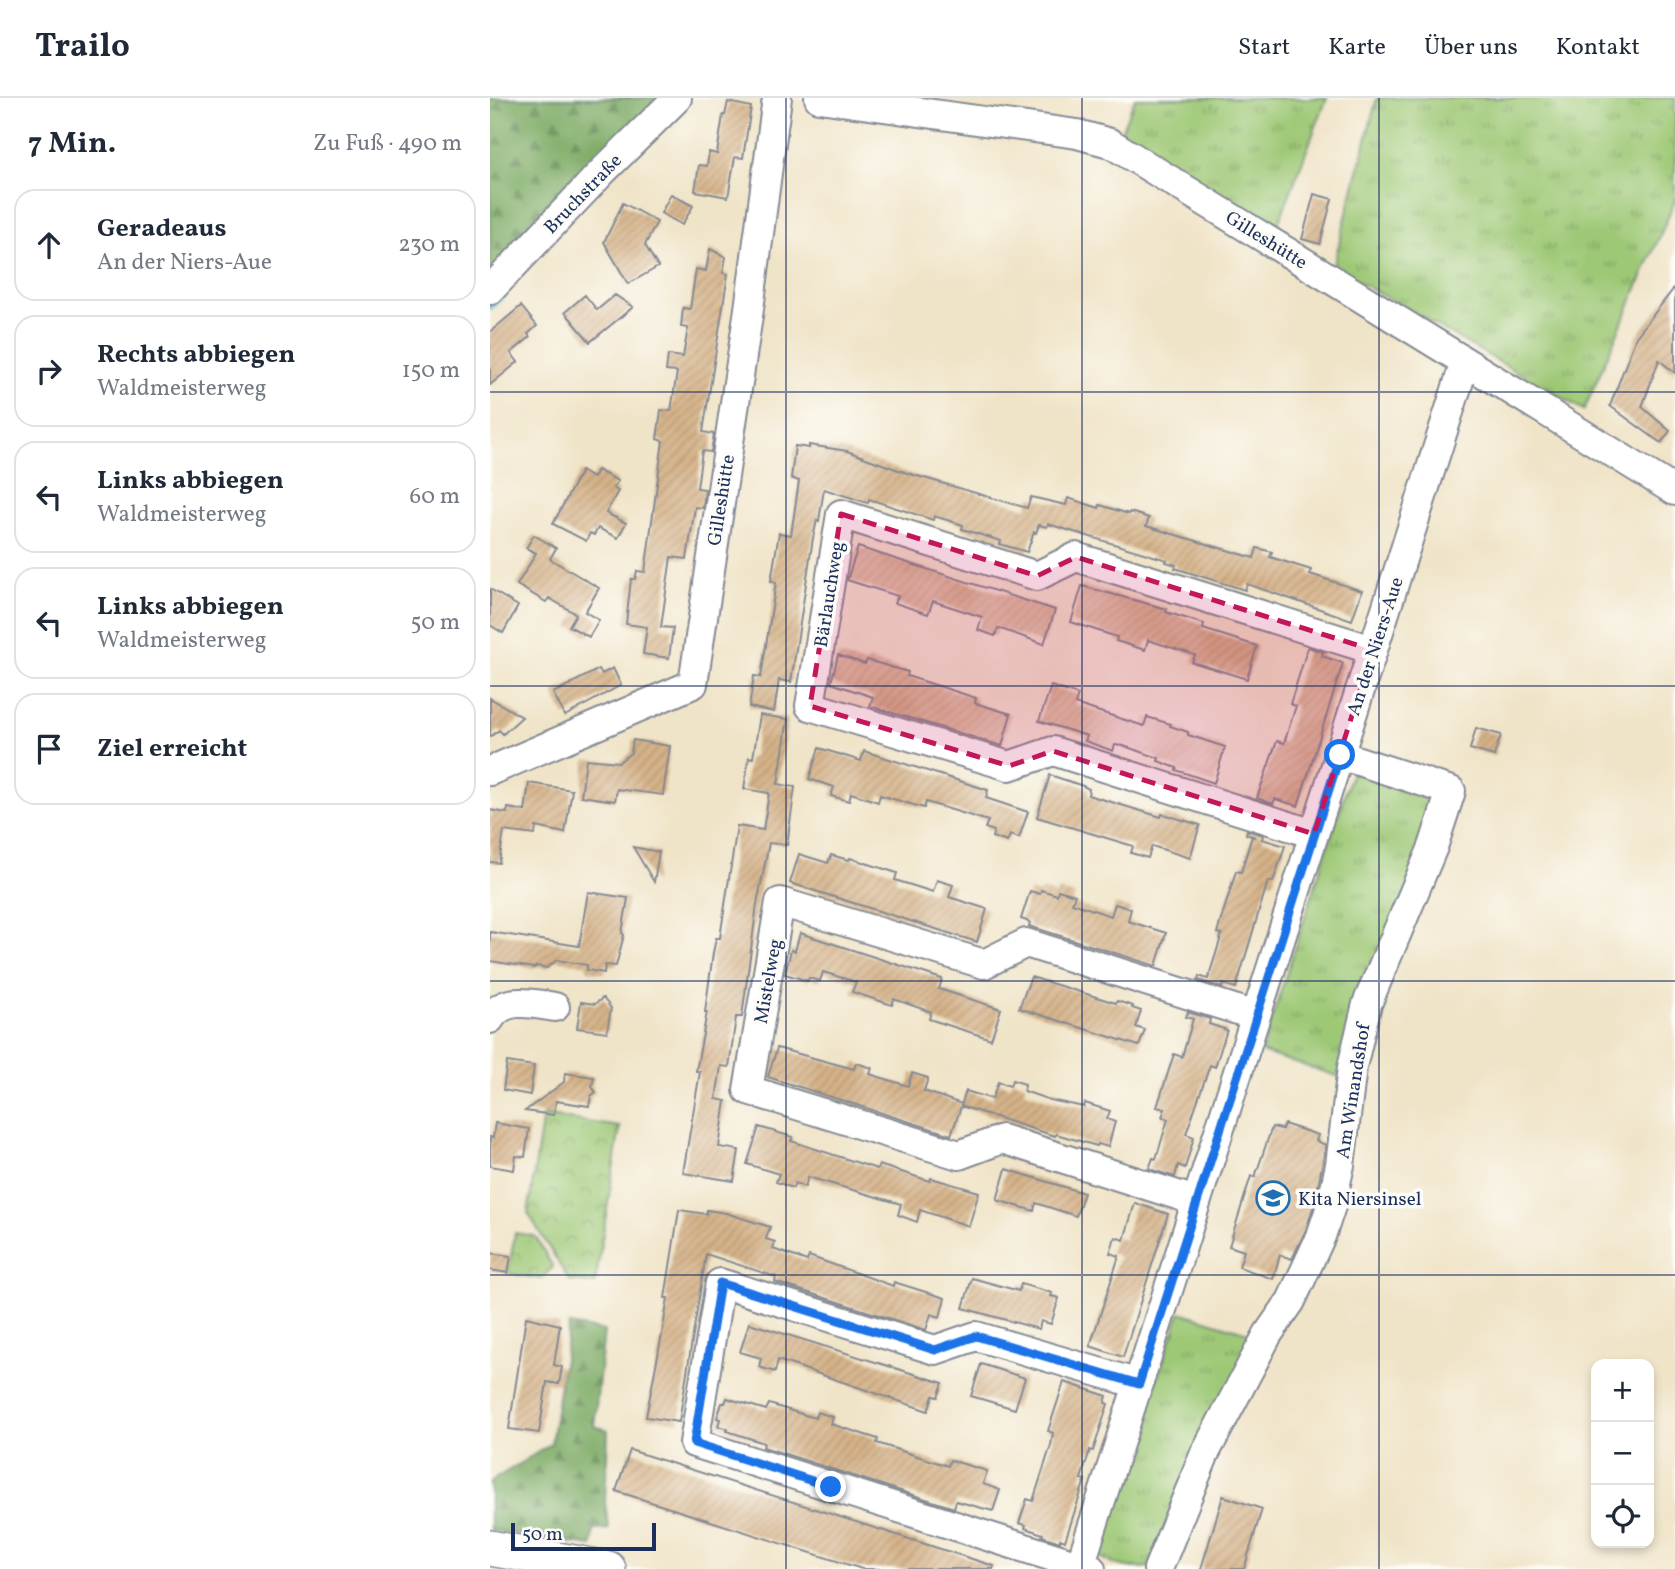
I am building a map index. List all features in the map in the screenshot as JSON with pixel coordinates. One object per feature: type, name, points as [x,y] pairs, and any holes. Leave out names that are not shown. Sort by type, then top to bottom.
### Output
[{"type":"main road","points":[[490,1548],[608,1569]]},
{"type":"street","name":"Bruchstraße","points":[[490,290],[677,98]]},
{"type":"street","name":"Gilleshütte","points":[[490,771],[693,684],[747,323],[777,98]]},
{"type":"street","name":"Gilleshütte","points":[[819,98],[1101,139],[1125,151],[1675,491]]},
{"type":"street","name":"An der Niers-Aue","points":[[1083,1568],[1196,1200],[1465,362]]},
{"type":"street","name":"Bärlauchweg","points":[[1314,834],[1053,751],[1009,766],[810,706],[841,514],[1037,576],[1076,556],[1373,650]]},
{"type":"street","name":"Am Winandshof","points":[[1158,1569],[1205,1453],[1268,1334],[1301,1282],[1321,1236],[1340,1165],[1352,1067],[1367,1004],[1433,847],[1451,791],[1340,755]]},
{"type":"street","name":"Mistelweg","points":[[1196,1200],[1002,1139],[959,1155],[748,1090],[780,902],[984,964],[1026,943],[1256,1016]]},
{"type":"street","points":[[490,1018],[497,1009],[514,1003],[555,1007]]},
{"type":"street","points":[[1083,1568],[694,1443],[720,1283],[935,1350],[976,1336],[1139,1384]]},
{"type":"highlighted area","points":[[841,514],[1037,576],[1076,557],[1373,650],[1314,834],[1053,751],[1009,766],[810,706]]},
{"type":"green space","points":[[490,98],[677,98],[490,283]]},
{"type":"green space","points":[[1135,98],[1327,98],[1275,232],[1118,139]]},
{"type":"green space","points":[[1377,98],[1675,98],[1675,201],[1584,410],[1333,267]]},
{"type":"green space","points":[[1352,772],[1428,795],[1436,817],[1344,1078],[1261,1052]]},
{"type":"green space","points":[[543,1115],[620,1127],[595,1284],[569,1280],[528,1213]]},
{"type":"green space","points":[[515,1233],[535,1236],[553,1267],[541,1279],[508,1273]]},
{"type":"green space","points":[[1180,1312],[1258,1336],[1149,1567],[1123,1566],[1098,1555]]},
{"type":"green space","points":[[569,1325],[604,1331],[594,1426],[608,1430],[605,1503],[609,1529],[594,1530],[592,1546],[490,1530],[490,1482],[551,1444]]},
{"type":"building","points":[[728,102],[751,107],[743,158],[735,157],[728,197],[695,191],[699,165],[707,166],[709,152],[717,154],[723,115]]},
{"type":"building","points":[[671,194],[693,206],[682,225],[661,213]]},
{"type":"building","points":[[1314,194],[1332,199],[1320,244],[1302,239]]},
{"type":"building","points":[[623,203],[657,222],[645,245],[658,267],[628,284],[604,242]]},
{"type":"building","points":[[710,249],[726,257],[723,273],[728,274],[703,432],[714,434],[711,452],[702,451],[697,488],[705,489],[703,508],[695,507],[687,559],[671,557],[661,627],[673,628],[669,658],[643,654],[647,627],[626,624],[631,579],[635,579],[637,571],[645,572],[663,441],[657,439],[661,410],[671,411],[677,372],[666,371],[668,355],[683,357],[688,328],[681,327],[683,308],[690,309],[696,269],[706,271]]},
{"type":"building","points":[[1675,287],[1675,373],[1659,360],[1642,407],[1670,431],[1661,443],[1610,406],[1636,337]]},
{"type":"building","points":[[585,295],[597,310],[615,295],[633,307],[590,342],[565,312]]},
{"type":"building","points":[[521,306],[537,326],[528,334],[530,337],[511,353],[518,362],[490,385],[490,332]]},
{"type":"building","points":[[809,445],[847,451],[904,472],[1027,508],[1031,497],[1066,505],[1068,498],[1099,508],[1100,505],[1129,514],[1130,512],[1149,518],[1146,526],[1254,558],[1257,548],[1272,552],[1270,557],[1362,591],[1352,620],[1247,584],[1245,590],[1175,568],[1176,565],[1166,562],[1167,560],[1048,524],[1047,527],[1039,525],[1027,552],[1000,544],[1001,541],[962,529],[963,525],[934,516],[933,520],[869,499],[868,503],[824,489],[819,521],[817,520],[813,538],[791,682],[779,680],[774,712],[749,707],[754,676],[761,677],[776,582],[771,581],[779,533],[791,535],[799,481],[791,478],[795,446],[809,448]]},
{"type":"building","points":[[597,470],[618,481],[613,488],[618,491],[606,513],[626,523],[618,538],[598,528],[594,535],[590,533],[586,541],[553,524],[581,471],[593,478]]},
{"type":"building","points":[[534,535],[556,548],[550,559],[599,588],[585,612],[599,620],[589,637],[569,626],[576,614],[549,598],[546,602],[517,585],[536,553],[526,548]]},
{"type":"building","points":[[858,547],[1055,610],[1044,644],[998,628],[995,636],[978,630],[982,617],[933,601],[928,614],[895,603],[898,596],[847,580]]},
{"type":"building","points":[[1082,586],[1167,609],[1166,612],[1204,624],[1203,629],[1257,646],[1247,679],[1192,662],[1195,655],[1148,640],[1145,650],[1116,641],[1117,637],[1071,622]]},
{"type":"building","points":[[490,589],[518,606],[503,633],[490,625]]},
{"type":"building","points":[[1308,647],[1323,652],[1322,656],[1343,663],[1298,806],[1275,799],[1273,804],[1257,798],[1277,741],[1284,743],[1296,706],[1290,704]]},
{"type":"building","points":[[838,655],[865,664],[867,660],[908,672],[907,676],[976,698],[975,703],[1011,714],[1002,746],[870,706],[873,697],[831,683]]},
{"type":"building","points":[[613,668],[621,685],[565,716],[553,693],[599,669],[602,674]]},
{"type":"building","points":[[1051,686],[1078,695],[1075,704],[1144,726],[1147,717],[1225,747],[1214,783],[1176,770],[1177,768],[1158,761],[1159,758],[1124,746],[1115,745],[1113,751],[1085,741],[1087,736],[1039,721]]},
{"type":"building","points":[[490,698],[522,717],[503,734],[499,730],[490,737]]},
{"type":"building","points":[[760,715],[788,719],[778,784],[795,787],[787,845],[769,843],[757,904],[742,1017],[736,1017],[729,1067],[721,1066],[716,1099],[726,1101],[719,1147],[739,1150],[734,1181],[683,1173],[700,1072],[696,1071],[707,1012],[713,953],[716,938],[720,938],[737,826],[763,830],[769,793],[744,789],[749,757],[753,758]]},
{"type":"building","points":[[1476,728],[1501,735],[1494,756],[1470,749]]},
{"type":"building","points":[[633,740],[670,746],[663,795],[617,789],[615,801],[581,796],[586,759],[619,762],[631,753]]},
{"type":"building","points":[[819,748],[861,761],[864,751],[988,790],[986,798],[1028,812],[1019,838],[1010,835],[1007,842],[992,837],[994,831],[985,828],[988,821],[926,802],[924,808],[880,795],[878,802],[851,793],[849,801],[831,796],[834,787],[809,779]]},
{"type":"building","points":[[1050,775],[1089,789],[1088,795],[1161,817],[1162,814],[1200,825],[1190,858],[1152,846],[1148,858],[1131,853],[1133,846],[1037,817]]},
{"type":"building","points":[[529,783],[572,790],[565,833],[536,827],[535,835],[504,831],[499,863],[490,862],[490,810],[507,813],[508,808],[525,811]]},
{"type":"building","points":[[1247,830],[1263,835],[1262,839],[1285,846],[1273,882],[1268,881],[1236,988],[1223,984],[1222,988],[1198,980],[1199,976],[1208,979],[1222,934],[1217,933],[1236,871],[1241,872],[1252,836],[1246,834]]},
{"type":"building","points":[[633,847],[659,852],[654,882]]},
{"type":"building","points":[[799,854],[828,863],[831,855],[849,860],[850,858],[897,873],[895,880],[933,892],[937,880],[953,885],[949,897],[987,909],[977,942],[790,883]]},
{"type":"building","points":[[1041,890],[1057,895],[1058,890],[1075,895],[1072,903],[1111,916],[1115,904],[1131,909],[1128,921],[1166,933],[1156,966],[1029,926],[1030,922],[1021,919],[1030,891],[1040,894]]},
{"type":"building","points":[[588,892],[628,898],[622,933],[624,935],[616,966],[605,965],[604,973],[587,970],[587,965],[557,960],[547,968],[490,961],[490,932],[579,946]]},
{"type":"building","points":[[800,933],[942,979],[939,989],[1001,1009],[991,1039],[929,1019],[931,1012],[894,999],[892,1005],[852,992],[856,982],[823,972],[820,981],[809,978],[808,981],[785,974],[791,950],[795,951]]},
{"type":"building","points":[[1031,977],[1116,1003],[1117,1001],[1141,1011],[1136,1027],[1145,1030],[1139,1046],[1019,1008]]},
{"type":"building","points":[[603,998],[611,1008],[607,1032],[577,1028],[581,1002],[595,1004]]},
{"type":"building","points":[[1188,1012],[1210,1019],[1209,1024],[1227,1030],[1215,1067],[1210,1065],[1186,1134],[1194,1137],[1185,1168],[1178,1165],[1175,1177],[1149,1169],[1153,1158],[1156,1159],[1168,1119],[1162,1117],[1165,1109],[1157,1107],[1174,1054],[1182,1057],[1193,1019],[1186,1017]]},
{"type":"building","points":[[777,1048],[854,1069],[856,1063],[872,1068],[870,1074],[908,1086],[912,1073],[928,1078],[924,1091],[962,1104],[951,1135],[768,1077]]},
{"type":"building","points":[[507,1062],[534,1066],[530,1095],[503,1090]]},
{"type":"building","points":[[565,1073],[594,1077],[592,1087],[596,1092],[591,1096],[589,1106],[556,1101],[554,1115],[525,1111],[564,1082]]},
{"type":"building","points":[[1012,1080],[1025,1084],[1024,1091],[1050,1100],[1084,1107],[1085,1103],[1110,1111],[1107,1119],[1115,1122],[1108,1147],[1056,1134],[1055,1136],[961,1106],[966,1091],[992,1099],[998,1082],[1010,1086]]},
{"type":"building","points":[[495,1123],[529,1129],[525,1157],[516,1156],[514,1170],[490,1166],[490,1137],[493,1138]]},
{"type":"building","points":[[1284,1124],[1318,1135],[1316,1141],[1326,1145],[1315,1202],[1306,1230],[1292,1259],[1280,1255],[1273,1279],[1239,1267],[1244,1251],[1229,1246],[1251,1176],[1255,1177],[1272,1127],[1282,1129]]},
{"type":"building","points":[[759,1127],[793,1137],[791,1141],[877,1169],[879,1165],[930,1181],[931,1178],[979,1192],[969,1226],[920,1210],[917,1222],[898,1215],[901,1204],[808,1177],[805,1187],[795,1183],[793,1188],[776,1182],[779,1174],[747,1164]]},
{"type":"building","points":[[1006,1169],[1084,1193],[1076,1216],[1036,1203],[1034,1211],[997,1200]]},
{"type":"building","points":[[1135,1203],[1168,1214],[1123,1357],[1090,1346],[1119,1256],[1110,1253],[1115,1237],[1124,1240]]},
{"type":"building","points":[[679,1210],[706,1214],[707,1210],[726,1213],[770,1227],[766,1239],[775,1242],[773,1249],[807,1261],[809,1256],[893,1286],[894,1282],[945,1298],[940,1317],[931,1314],[926,1330],[775,1282],[776,1277],[706,1254],[679,1422],[646,1417],[668,1298],[665,1298]]},
{"type":"building","points":[[490,1253],[511,1256],[508,1273],[490,1270]]},
{"type":"building","points":[[972,1278],[1019,1291],[1021,1284],[1052,1293],[1051,1296],[1059,1298],[1051,1324],[1041,1321],[1039,1329],[963,1308]]},
{"type":"building","points":[[526,1317],[560,1325],[554,1365],[562,1367],[559,1384],[547,1382],[539,1433],[509,1429]]},
{"type":"building","points":[[749,1323],[943,1383],[938,1397],[933,1396],[928,1411],[778,1360],[775,1372],[759,1367],[761,1358],[740,1352]]},
{"type":"building","points":[[981,1364],[1025,1378],[1015,1409],[971,1396]]},
{"type":"building","points":[[1064,1382],[1107,1396],[1105,1403],[1108,1404],[1093,1451],[1090,1450],[1081,1479],[1085,1480],[1065,1541],[1060,1539],[1060,1542],[1042,1536],[1043,1534],[1019,1523],[1027,1499],[1033,1501],[1051,1445],[1053,1433],[1048,1431]]},
{"type":"building","points":[[727,1398],[766,1410],[769,1404],[815,1418],[817,1412],[833,1417],[831,1424],[878,1439],[877,1443],[948,1466],[950,1460],[987,1471],[983,1484],[1000,1490],[993,1511],[956,1501],[954,1508],[763,1447],[764,1443],[718,1426],[720,1419],[717,1418],[722,1403],[725,1403]]},
{"type":"building","points":[[630,1450],[994,1566],[993,1569],[862,1569],[616,1491]]},
{"type":"building","points":[[1223,1496],[1262,1509],[1244,1569],[1201,1569]]},
{"type":"waterway","points":[[490,307],[501,297]]},
{"type":"place","name":"Kita Niersinsel","points":[[1273,1198]]},
{"type":"route","points":[[831,1487],[694,1443],[720,1283],[935,1350],[976,1336],[1139,1384],[1340,755]]}]
